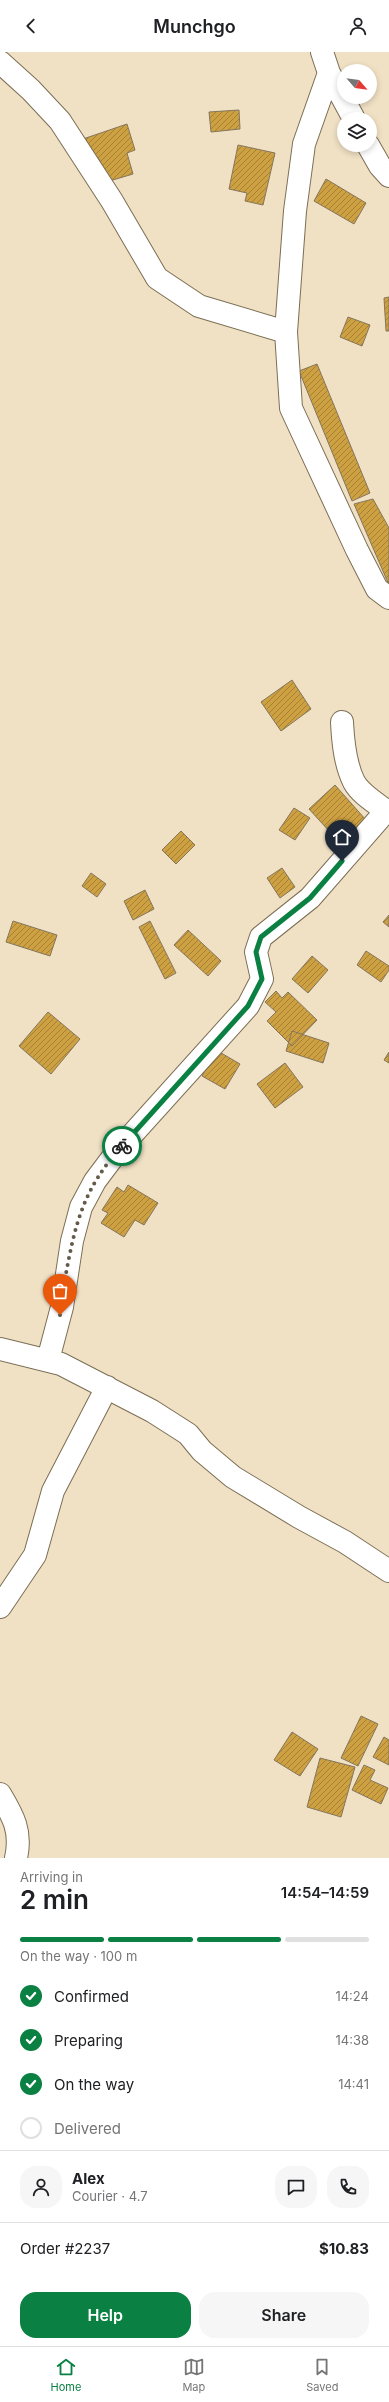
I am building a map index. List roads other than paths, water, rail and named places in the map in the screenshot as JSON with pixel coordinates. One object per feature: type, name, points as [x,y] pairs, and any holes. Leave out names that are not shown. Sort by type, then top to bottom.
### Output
[{"type":"street","points":[[322,52],[329,73],[350,112]]},
{"type":"street","points":[[0,62],[31,90],[60,121],[112,201],[156,278],[200,306],[286,332]]},
{"type":"street","points":[[329,73],[304,144],[295,211],[286,332],[292,408],[357,550],[377,589],[389,598]]},
{"type":"street","points":[[372,152],[380,166],[389,176]]},
{"type":"street","points":[[48,1360],[62,1307],[63,1292],[74,1234],[81,1207],[95,1181],[119,1148],[248,1006],[262,979],[256,952],[261,937],[310,898],[388,812],[366,795],[355,783],[344,747],[342,722]]},
{"type":"street","points":[[0,1349],[61,1364],[152,1411],[188,1434],[202,1451],[233,1477],[299,1517],[345,1542],[389,1571]]},
{"type":"street","points":[[0,1607],[35,1555],[53,1491],[106,1387]]},
{"type":"street","points":[[0,1794],[16,1822],[18,1849],[16,1858]]}]
